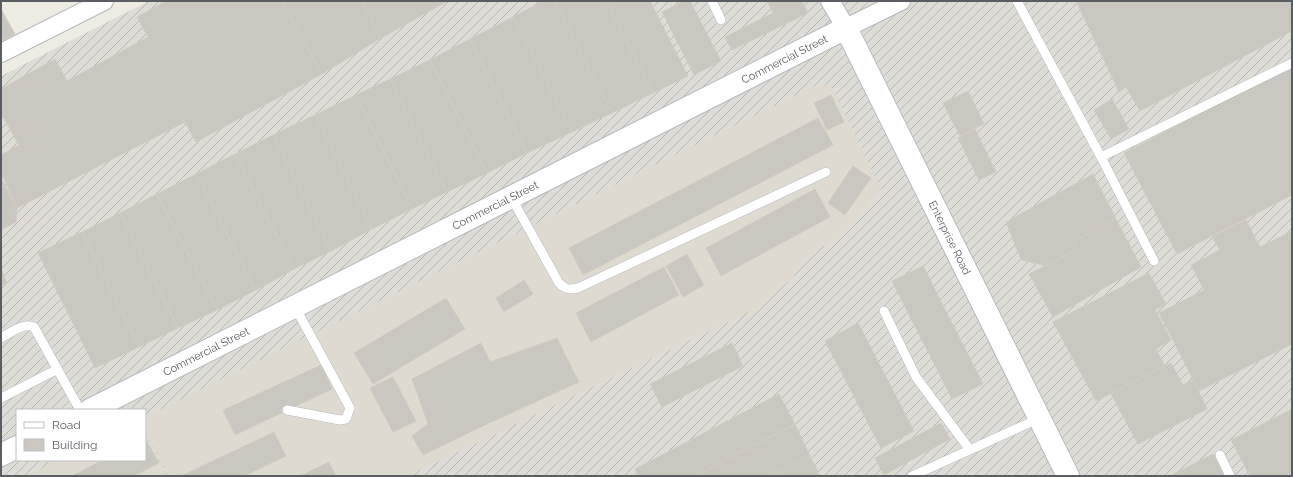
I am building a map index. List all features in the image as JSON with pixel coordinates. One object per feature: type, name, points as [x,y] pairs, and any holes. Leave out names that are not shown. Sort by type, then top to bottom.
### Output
[{"type":"main road","name":"Commercial Street","points":[[92,409],[846,28]]},
{"type":"main road","name":"Enterprise Road","points":[[846,28],[1068,476]]},
{"type":"street","points":[[1,53],[104,1]]},
{"type":"street","name":"Enterprise Road","points":[[830,1],[846,28]]},
{"type":"street","name":"Commercial Street","points":[[846,28],[901,1]]},
{"type":"lane","points":[[712,1],[721,20]]},
{"type":"lane","points":[[1017,1],[1101,157],[1154,261]]},
{"type":"lane","points":[[1101,157],[1292,63]]},
{"type":"lane","points":[[511,197],[559,282],[563,287],[570,290],[578,288],[826,172]]},
{"type":"lane","points":[[287,410],[340,420],[346,419],[350,408],[295,307]]},
{"type":"lane","points":[[884,311],[916,377],[970,450]]},
{"type":"lane","points":[[1,338],[25,326],[30,325],[34,327],[79,409]]},
{"type":"lane","points":[[1,398],[58,369]]},
{"type":"lane","points":[[912,476],[1040,418]]},
{"type":"lane","points":[[1220,455],[1230,476]]},
{"type":"shaded area","points":[[149,1],[1292,1],[1292,476],[1,476],[1,76]]},
{"type":"shaded area","points":[[816,85],[831,85],[881,189],[840,237],[804,257],[793,278],[759,307],[408,476],[169,476],[146,432],[146,417]]},
{"type":"shaded area","points":[[146,434],[167,476],[26,476],[56,461],[146,461]]},
{"type":"building","points":[[166,1],[282,1],[322,74],[196,142],[185,122],[17,208],[1,172],[1,155],[19,145],[1,113],[1,89],[55,59],[67,81],[148,37],[137,17]]},
{"type":"building","points":[[282,1],[361,1],[381,38],[322,74]]},
{"type":"building","points":[[361,1],[448,1],[381,38]]},
{"type":"building","points":[[543,1],[555,1],[612,113],[572,132],[513,17]]},
{"type":"building","points":[[555,1],[606,1],[653,93],[612,113]]},
{"type":"building","points":[[606,1],[650,1],[688,76],[653,93]]},
{"type":"building","points":[[683,1],[690,1],[721,61],[694,75],[662,12]]},
{"type":"building","points":[[767,1],[802,1],[808,13],[732,50],[725,37],[773,13]]},
{"type":"building","points":[[1076,1],[1292,1],[1292,31],[1140,111],[1126,87],[1119,92]]},
{"type":"building","points":[[1,9],[15,34],[1,41]]},
{"type":"building","points":[[513,17],[572,132],[527,153],[470,39]]},
{"type":"building","points":[[470,39],[527,153],[487,173],[430,60]]},
{"type":"building","points":[[430,60],[487,173],[447,192],[390,79]]},
{"type":"building","points":[[1292,66],[1292,195],[1177,254],[1124,153]]},
{"type":"building","points":[[390,79],[447,192],[412,209],[356,95]]},
{"type":"building","points":[[968,91],[984,124],[960,136],[943,103]]},
{"type":"building","points":[[356,95],[412,209],[372,229],[315,115]]},
{"type":"building","points":[[831,95],[844,122],[827,130],[814,103]]},
{"type":"building","points":[[1112,99],[1129,129],[1111,139],[1094,110]]},
{"type":"building","points":[[315,115],[372,229],[331,251],[273,135]]},
{"type":"building","points":[[818,118],[833,145],[583,275],[569,248]]},
{"type":"building","points":[[975,129],[996,172],[979,180],[958,138]]},
{"type":"building","points":[[273,135],[331,251],[294,269],[235,154]]},
{"type":"building","points":[[235,154],[294,269],[256,290],[196,174]]},
{"type":"building","points":[[853,166],[871,178],[845,215],[828,203]]},
{"type":"building","points":[[196,174],[256,290],[217,310],[157,194]]},
{"type":"building","points":[[1093,174],[1116,219],[1073,242],[1077,250],[1047,266],[1021,260],[1006,222]]},
{"type":"building","points":[[1,178],[17,208],[16,222],[1,230]]},
{"type":"building","points":[[815,189],[830,217],[721,276],[706,248]]},
{"type":"building","points":[[157,194],[217,310],[178,328],[120,213]]},
{"type":"building","points":[[120,213],[178,328],[139,347],[82,232]]},
{"type":"building","points":[[1116,219],[1141,267],[1053,317],[1029,274],[1077,250],[1073,242]]},
{"type":"building","points":[[1246,220],[1260,247],[1292,231],[1292,344],[1199,391],[1159,313],[1204,290],[1191,265],[1220,250],[1212,237]]},
{"type":"building","points":[[82,232],[139,347],[95,368],[38,253]]},
{"type":"building","points":[[687,254],[704,285],[683,297],[666,266]]},
{"type":"building","points":[[923,266],[983,384],[952,399],[892,281]]},
{"type":"building","points":[[664,267],[679,295],[591,342],[576,313]]},
{"type":"building","points":[[1,269],[7,283],[1,286]]},
{"type":"building","points":[[1149,273],[1166,304],[1155,310],[1171,340],[1156,349],[1165,366],[1096,401],[1053,322]]},
{"type":"building","points":[[524,280],[533,294],[504,312],[496,298]]},
{"type":"building","points":[[446,298],[465,329],[373,384],[354,353]]},
{"type":"building","points":[[858,323],[914,431],[881,448],[825,341]]},
{"type":"building","points":[[557,338],[579,382],[423,455],[412,436],[428,424],[412,379],[481,343],[490,362]]},
{"type":"building","points":[[732,343],[743,366],[662,407],[650,384]]},
{"type":"building","points":[[1171,363],[1183,385],[1193,380],[1207,409],[1138,444],[1111,394]]},
{"type":"building","points":[[321,365],[332,389],[235,435],[223,410]]},
{"type":"building","points":[[393,377],[416,421],[393,432],[370,388]]},
{"type":"building","points":[[779,394],[795,424],[695,476],[639,476],[635,469]]},
{"type":"building","points":[[1292,409],[1292,476],[1250,476],[1231,440]]},
{"type":"building","points":[[941,423],[950,439],[884,475],[875,458]]},
{"type":"building","points":[[795,424],[810,456],[770,476],[695,476]]},
{"type":"building","points":[[274,432],[286,456],[244,476],[181,476]]},
{"type":"building","points":[[146,440],[159,463],[134,476],[72,476],[101,461],[146,461]]},
{"type":"building","points":[[1213,454],[1225,476],[1170,476]]},
{"type":"building","points":[[810,456],[820,476],[770,476]]},
{"type":"building","points":[[329,462],[336,476],[300,476]]}]
